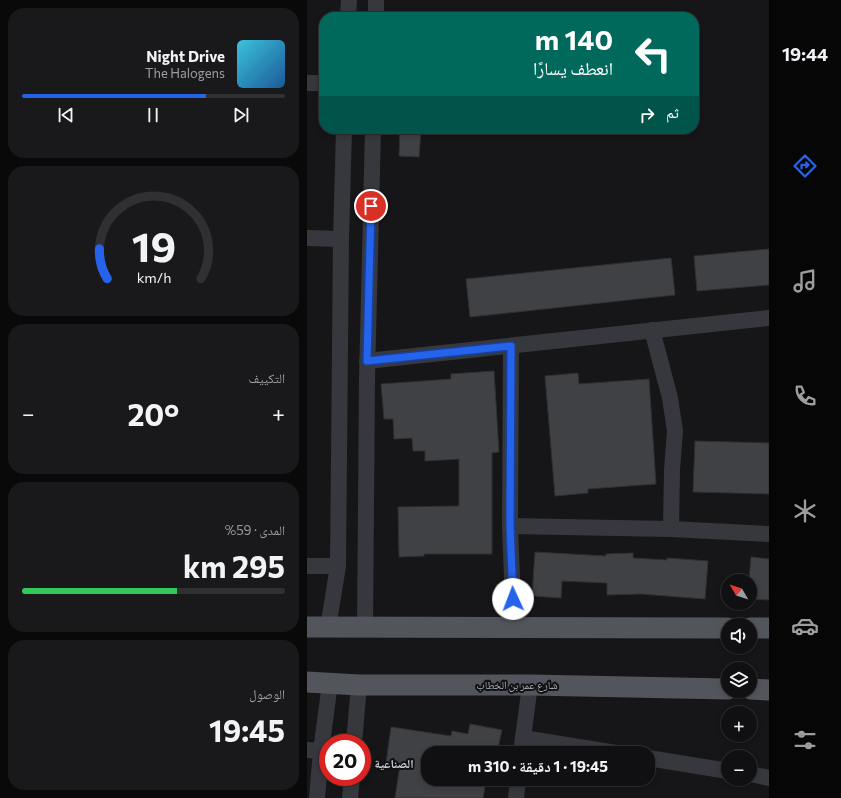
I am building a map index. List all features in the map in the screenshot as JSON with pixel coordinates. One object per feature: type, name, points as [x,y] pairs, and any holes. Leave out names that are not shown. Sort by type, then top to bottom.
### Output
[{"type":"main road","points":[[307,627],[721,628]]},
{"type":"main road","points":[[757,628],[769,628]]},
{"type":"main road","name":"شارع عمر بن الخطاب","points":[[307,682],[359,685],[530,685],[721,689]]},
{"type":"main road","points":[[757,689],[769,690]]},
{"type":"street","points":[[348,12],[349,0]]},
{"type":"street","points":[[376,0],[376,12]]},
{"type":"street","points":[[307,83],[319,83]]},
{"type":"street","points":[[328,628],[338,566],[341,239],[344,134]]},
{"type":"street","points":[[365,628],[367,361],[373,134]]},
{"type":"street","points":[[307,238],[341,239]]},
{"type":"street","points":[[367,361],[769,318]]},
{"type":"street","points":[[652,330],[670,398],[675,431],[672,470],[671,530]]},
{"type":"street","points":[[511,346],[510,526],[514,628]]},
{"type":"street","points":[[510,526],[769,534]]},
{"type":"street","points":[[307,566],[338,566]]},
{"type":"street","points":[[317,798],[314,750],[330,683]]},
{"type":"street","points":[[355,734],[359,685]]},
{"type":"street","points":[[522,746],[530,685]]},
{"type":"street","points":[[655,759],[721,770]]},
{"type":"street","points":[[757,775],[769,778]]},
{"type":"street","points":[[350,798],[351,786]]},
{"type":"street","points":[[516,798],[517,786]]},
{"type":"building","points":[[400,134],[421,134],[419,157],[399,156]]},
{"type":"building","points":[[769,249],[769,285],[697,291],[694,256]]},
{"type":"building","points":[[671,258],[675,295],[470,317],[466,279]]},
{"type":"building","points":[[494,371],[499,452],[492,453],[492,554],[424,554],[424,556],[399,557],[398,507],[459,506],[459,459],[425,461],[425,451],[413,451],[412,438],[394,439],[393,419],[384,419],[381,384],[451,379],[451,374]]},
{"type":"building","points":[[578,373],[579,384],[649,379],[656,484],[588,489],[588,493],[555,496],[545,376]]},
{"type":"building","points":[[695,441],[769,443],[769,494],[693,492]]},
{"type":"building","points":[[535,552],[606,556],[606,554],[633,553],[633,558],[667,560],[667,558],[708,561],[705,599],[641,594],[607,595],[607,583],[562,581],[561,598],[532,596]]},
{"type":"building","points":[[751,557],[769,559],[769,600],[757,599],[757,574],[750,574]]},
{"type":"building","points":[[470,724],[502,730],[498,746],[421,746],[421,786],[485,786],[483,798],[395,798],[400,765],[386,763],[391,727],[451,736],[452,731],[468,734]]},
{"type":"district","name":"الصناعية","points":[[394,764]]},
{"type":"route","points":[[371,206],[367,361],[511,346],[510,526],[513,599]]}]
